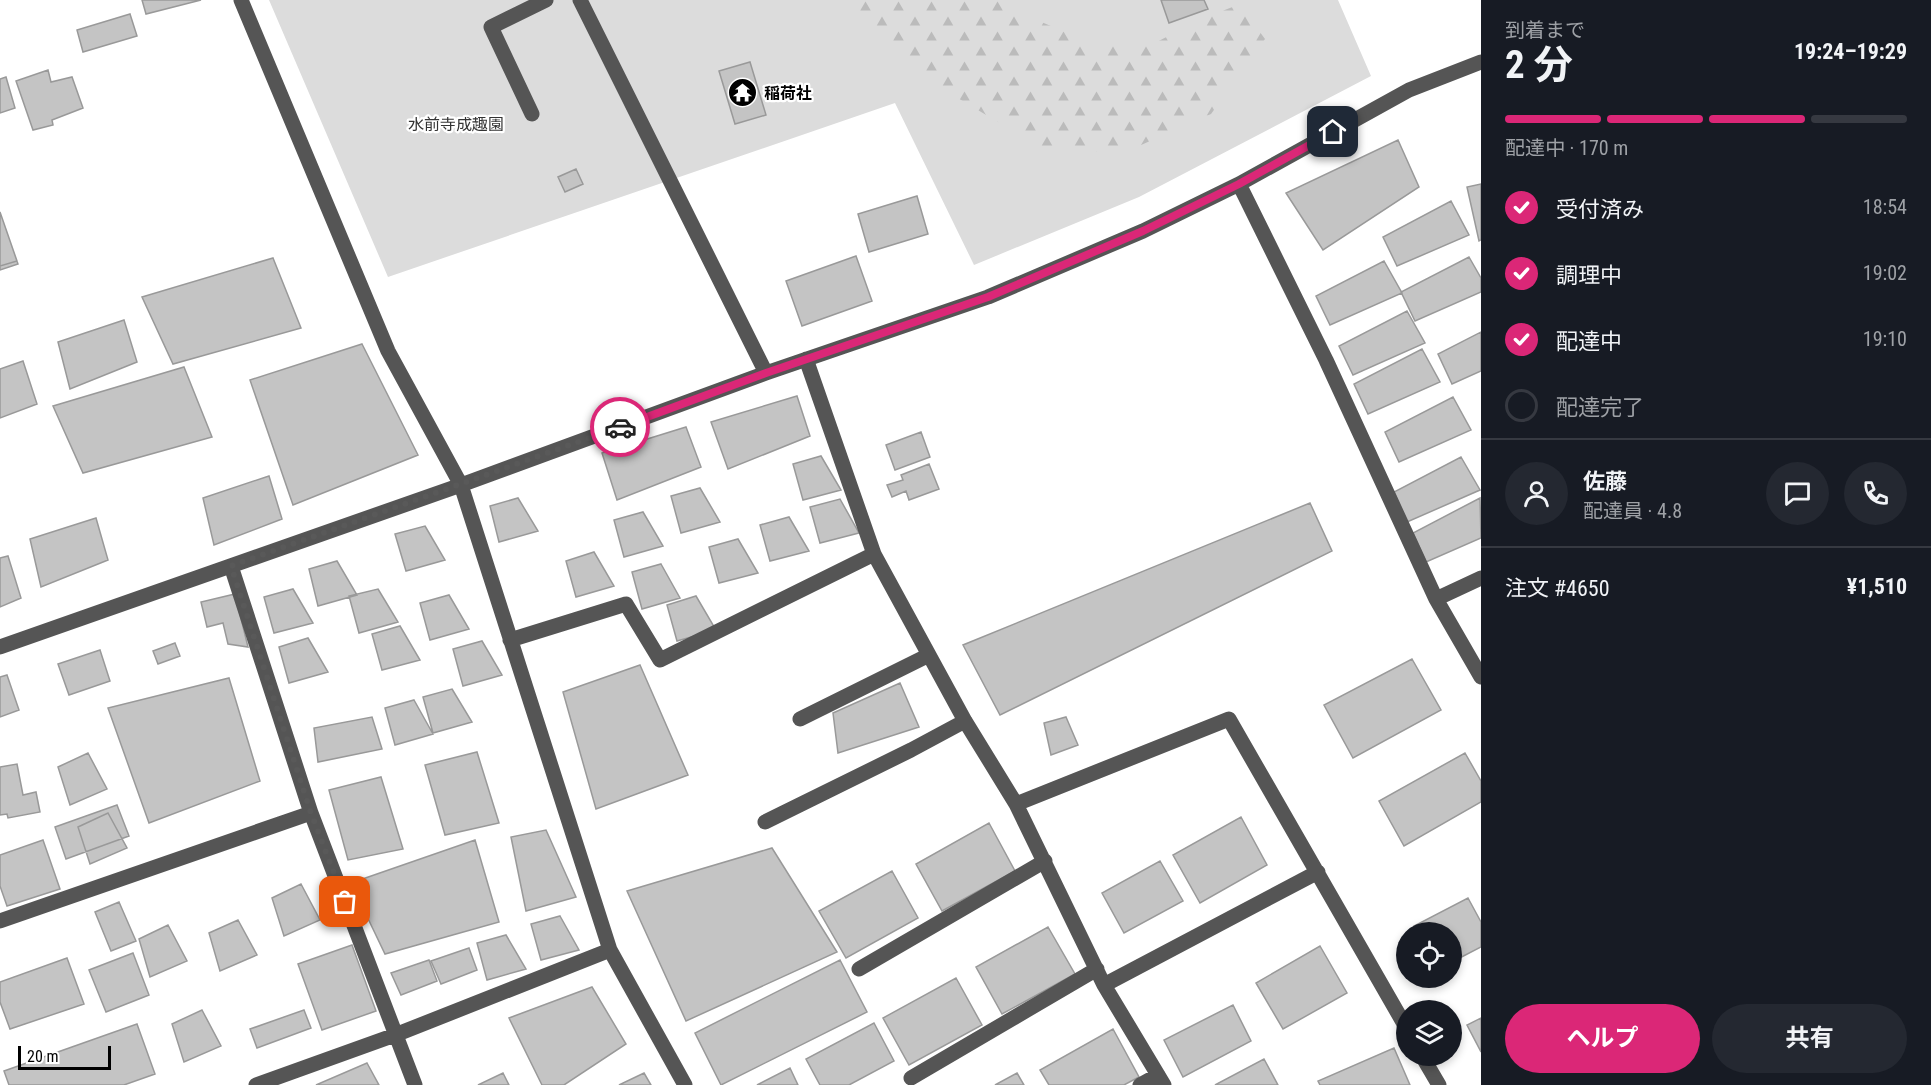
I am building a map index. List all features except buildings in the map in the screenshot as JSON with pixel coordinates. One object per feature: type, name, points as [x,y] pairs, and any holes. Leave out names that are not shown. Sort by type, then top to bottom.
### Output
[{"type":"street","points":[[241,0],[388,351],[460,485],[610,950],[685,1085]]},
{"type":"street","points":[[532,114],[490,27],[546,0]]},
{"type":"street","points":[[580,0],[766,373]]},
{"type":"street","points":[[0,647],[460,485],[766,373],[988,297],[1143,231],[1239,184],[1409,90],[1481,62]]},
{"type":"street","points":[[1239,184],[1326,360],[1436,599],[1481,677]]},
{"type":"street","points":[[806,359],[874,554],[965,721],[1016,804],[1046,861],[1104,985],[1161,1080],[1140,1085]]},
{"type":"street","points":[[510,640],[626,604],[660,660],[874,554]]},
{"type":"street","points":[[231,566],[311,813],[415,1085]]},
{"type":"street","points":[[1436,599],[1481,578]]},
{"type":"street","points":[[800,719],[929,655]]},
{"type":"street","points":[[1016,804],[1229,719],[1396,1010]]},
{"type":"street","points":[[765,822],[965,721]]},
{"type":"street","points":[[0,921],[311,813]]},
{"type":"street","points":[[859,969],[1046,861]]},
{"type":"street","points":[[1104,985],[1318,872]]},
{"type":"street","points":[[256,1085],[395,1035],[610,950]]},
{"type":"street","points":[[910,1078],[1096,969]]},
{"type":"street","points":[[1428,1066],[1439,1085]]},
{"type":"green space","name":"水前寺成趣園","points":[[269,0],[1338,0],[1371,76],[1139,197],[974,265],[895,103],[388,277]]},
{"type":"green space","points":[[832,0],[1007,0],[1011,9],[1091,43],[1151,45],[1199,20],[1235,6],[1248,16],[1265,39],[1211,114],[1123,153],[1043,149],[951,94]]},
{"type":"way so far","points":[[345,902],[311,813],[231,566],[620,427]]},
{"type":"place","name":"稲荷社","points":[[743,93]]},
{"type":"route","points":[[620,427],[766,373],[988,297],[1143,231],[1239,184],[1333,132]]}]
